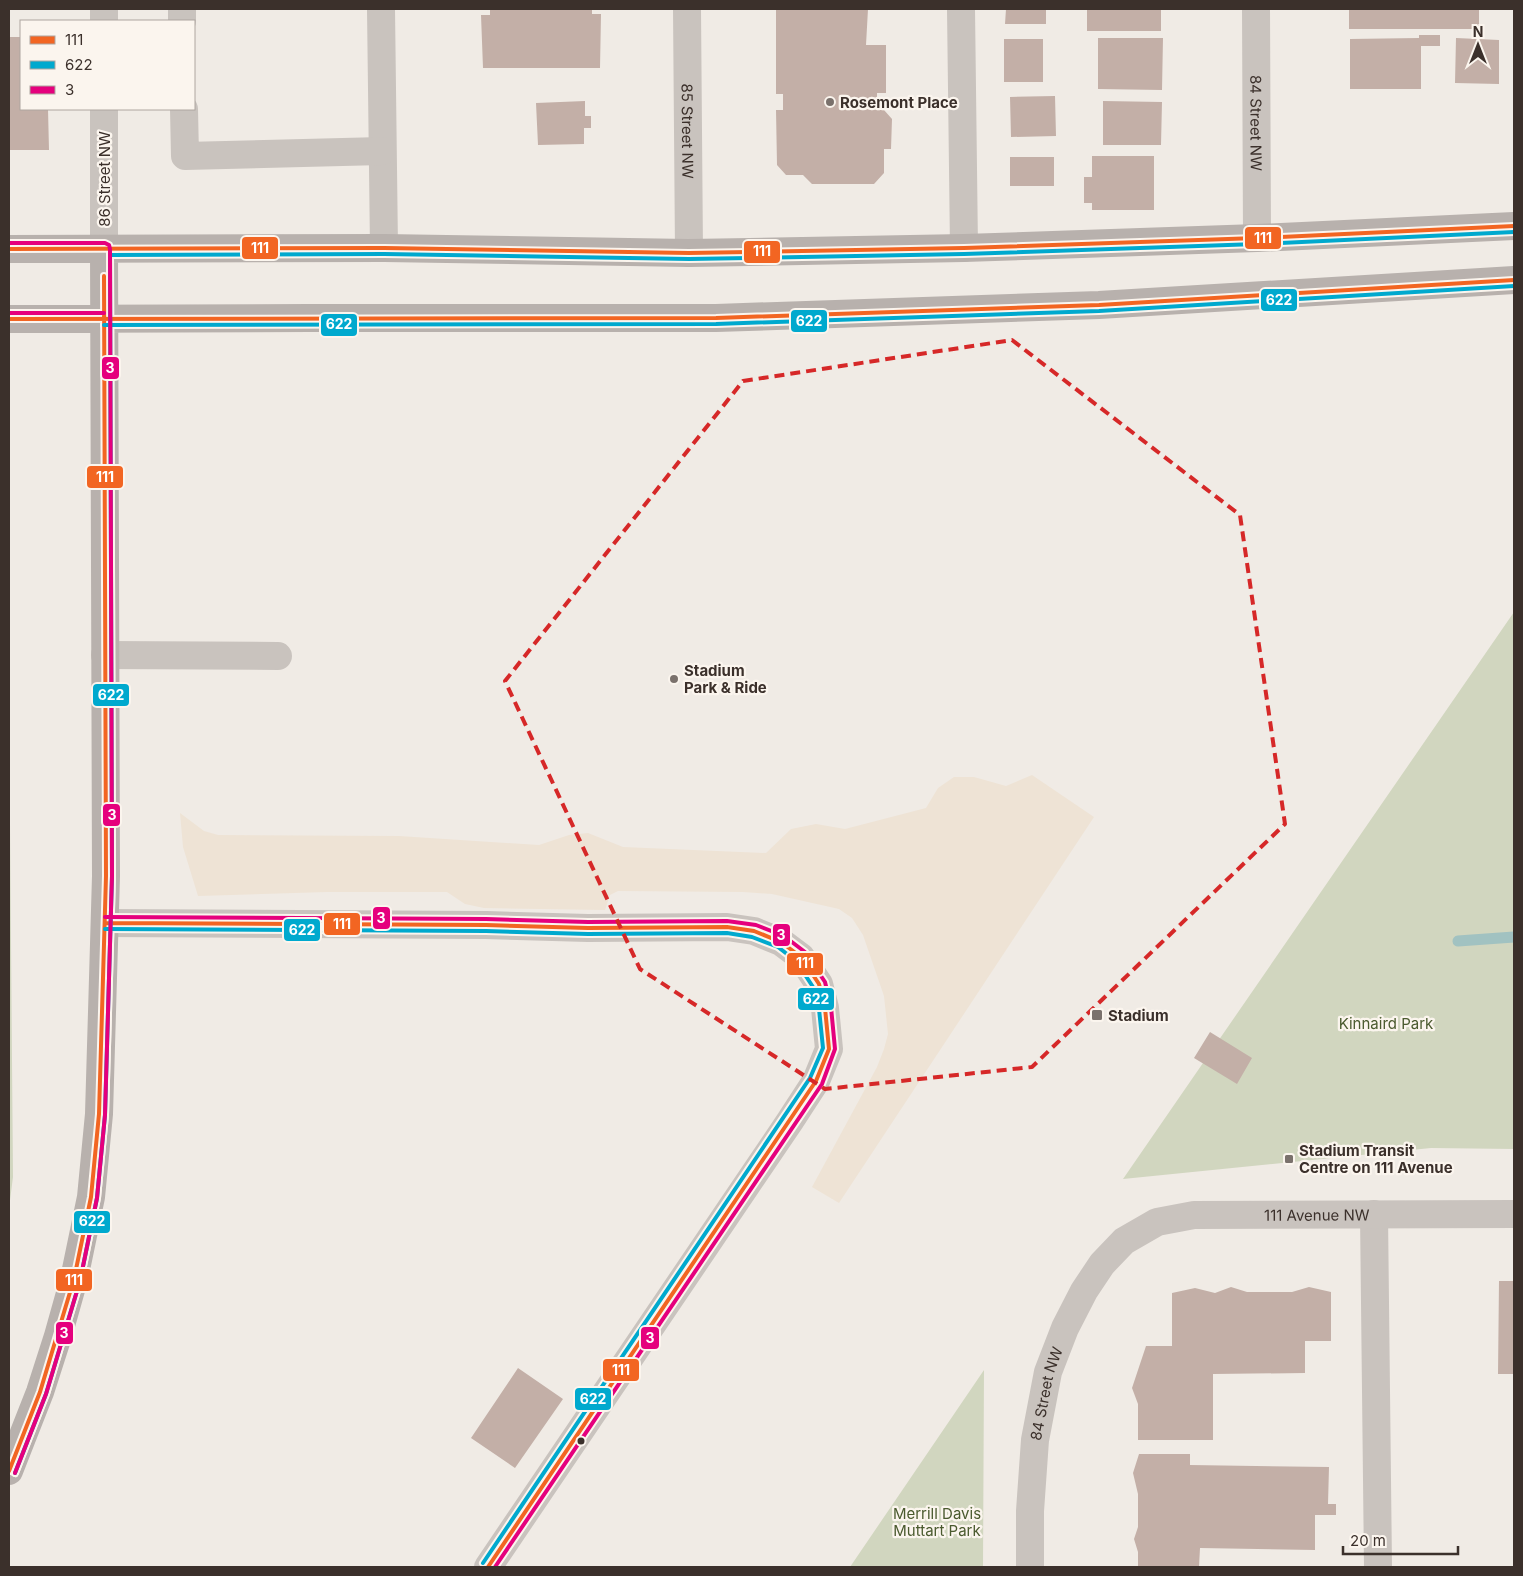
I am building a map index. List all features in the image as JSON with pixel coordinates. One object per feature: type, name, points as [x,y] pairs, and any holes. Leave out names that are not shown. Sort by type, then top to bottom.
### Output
[{"type":"main road","points":[[9,249],[384,248],[689,253],[964,248],[1257,238],[1514,226]]},
{"type":"main road","points":[[9,1471],[40,1392],[74,1279],[91,1197],[99,1114],[105,923],[104,249]]},
{"type":"main road","points":[[9,319],[726,318],[1099,305],[1514,280]]},
{"type":"street","points":[[381,9],[384,248]]},
{"type":"street","name":"85 Street NW","points":[[687,9],[689,253]]},
{"type":"street","points":[[962,9],[964,248]]},
{"type":"street","name":"84 Street NW","points":[[1256,9],[1257,238]]},
{"type":"street","name":"86 Street NW","points":[[104,110],[104,249]]},
{"type":"street","points":[[184,110],[185,156],[382,151]]},
{"type":"street","points":[[105,655],[278,656]]},
{"type":"street","points":[[105,923],[476,924],[588,928],[727,927],[754,931],[781,942],[801,957],[819,984],[825,1008],[829,1049],[816,1081],[488,1567]]},
{"type":"street","points":[[1374,1214],[1378,1567]]},
{"type":"street","name":"111 Avenue NW","points":[[1124,1241],[1158,1222],[1194,1215],[1514,1214]]},
{"type":"street","name":"84 Street NW","points":[[1030,1567],[1030,1511],[1034,1440],[1048,1372],[1065,1328],[1084,1290],[1102,1264],[1124,1241]]},
{"type":"highlighted area","points":[[1012,340],[1240,515],[1285,824],[1032,1067],[825,1089],[640,969],[505,681],[743,381]]},
{"type":"green space","name":"Kinnaird Park","points":[[1514,612],[1514,1149],[1431,1148],[1123,1179]]},
{"type":"green space","points":[[9,705],[13,1177],[9,1208]]},
{"type":"green space","name":"Merrill Davis Muttart Park","points":[[984,1370],[983,1567],[850,1567]]},
{"type":"shaded area","points":[[1032,775],[1094,817],[839,1203],[812,1187],[877,1067],[888,1034],[884,996],[863,935],[852,918],[839,909],[772,894],[743,892],[618,891],[610,895],[605,910],[484,908],[465,904],[447,892],[327,892],[198,896],[183,847],[180,813],[204,831],[218,835],[399,836],[539,845],[569,835],[588,833],[623,847],[766,853],[791,829],[816,824],[845,829],[926,808],[938,788],[954,777],[974,777],[1006,786]]},
{"type":"building","points":[[490,9],[592,9],[592,14],[601,14],[600,68],[483,68],[481,15],[490,15]]},
{"type":"building","name":"Rosemont Place","points":[[776,9],[868,9],[866,45],[886,45],[886,93],[877,93],[877,110],[884,110],[892,119],[891,149],[884,149],[884,173],[874,184],[812,184],[803,175],[786,175],[777,165],[776,110],[783,110],[783,94],[776,94]]},
{"type":"building","points":[[1006,9],[1046,9],[1046,24],[1005,24]]},
{"type":"building","points":[[1087,9],[1161,9],[1161,31],[1087,31]]},
{"type":"building","points":[[1349,9],[1479,9],[1479,29],[1349,29]]},
{"type":"building","points":[[1419,35],[1440,35],[1440,46],[1421,46],[1421,89],[1350,89],[1350,39],[1419,38]]},
{"type":"building","points":[[9,37],[20,37],[20,110],[48,110],[49,150],[9,150]]},
{"type":"building","points":[[1098,38],[1163,38],[1162,90],[1098,89]]},
{"type":"building","points":[[1456,38],[1499,40],[1499,84],[1455,83]]},
{"type":"building","points":[[1004,39],[1043,39],[1043,82],[1004,82]]},
{"type":"building","points":[[1055,96],[1056,136],[1011,137],[1010,97]]},
{"type":"building","points":[[585,101],[585,116],[591,116],[591,128],[584,128],[584,144],[538,145],[536,103]]},
{"type":"building","points":[[1103,101],[1162,102],[1161,145],[1103,145]]},
{"type":"building","points":[[1092,156],[1154,156],[1154,210],[1092,210],[1092,203],[1084,203],[1084,177],[1092,177]]},
{"type":"building","points":[[1010,157],[1054,157],[1054,186],[1010,186]]},
{"type":"building","points":[[1210,1032],[1252,1058],[1237,1084],[1194,1058]]},
{"type":"building","points":[[1499,1281],[1514,1281],[1514,1374],[1498,1374]]},
{"type":"building","points":[[1231,1287],[1247,1292],[1292,1292],[1309,1287],[1331,1292],[1331,1341],[1305,1341],[1305,1373],[1213,1374],[1213,1440],[1138,1440],[1138,1404],[1132,1388],[1146,1346],[1172,1346],[1172,1293],[1195,1288],[1215,1293]]},
{"type":"building","points":[[518,1368],[563,1399],[515,1468],[471,1438]]},
{"type":"building","points":[[1139,1454],[1190,1454],[1190,1465],[1329,1467],[1328,1504],[1336,1504],[1336,1515],[1315,1515],[1315,1550],[1200,1548],[1199,1567],[1138,1567],[1138,1552],[1134,1539],[1138,1527],[1138,1494],[1133,1473]]},
{"type":"waterway","points":[[1458,941],[1514,937]]},
{"type":"transit line","name":"111","points":[[9,249],[384,248],[689,253],[964,248],[1257,238],[1514,226]]},
{"type":"transit line","name":"622","points":[[15,1473],[46,1394],[80,1281],[97,1198],[105,1115],[112,876],[110,255],[384,254],[689,259],[964,254],[1257,244],[1514,232]]},
{"type":"transit line","name":"3","points":[[9,243],[105,243],[109,245],[110,249],[112,876],[105,1115],[97,1198],[80,1281],[46,1394],[15,1473]]},
{"type":"transit line","name":"111","points":[[9,1471],[40,1392],[74,1279],[91,1197],[99,1114],[106,876],[104,276]]},
{"type":"transit line","name":"111","points":[[9,319],[716,318],[1099,305],[1514,280]]},
{"type":"transit line","name":"622","points":[[104,325],[716,324],[1099,311],[1514,286]]},
{"type":"transit line","name":"3","points":[[9,313],[104,313]]},
{"type":"transit line","name":"3","points":[[105,917],[486,919],[588,922],[727,921],[756,925],[784,936],[805,952],[825,982],[831,1007],[835,1049],[822,1084],[495,1567]]},
{"type":"transit line","name":"111","points":[[105,923],[486,925],[588,928],[727,927],[754,931],[781,942],[801,957],[819,984],[825,1008],[829,1049],[816,1081],[488,1567]]},
{"type":"transit line","name":"622","points":[[105,929],[486,931],[588,934],[727,933],[752,937],[778,947],[796,961],[813,987],[819,1009],[823,1048],[810,1078],[483,1563]]},
{"type":"place","name":"Rosemont Place","points":[[830,102]]},
{"type":"place","name":"Stadium Park & Ride","points":[[674,679]]},
{"type":"place","name":"Stadium","points":[[1097,1015]]},
{"type":"place","name":"Stadium Transit Centre on 111 Avenue","points":[[1289,1159]]}]
